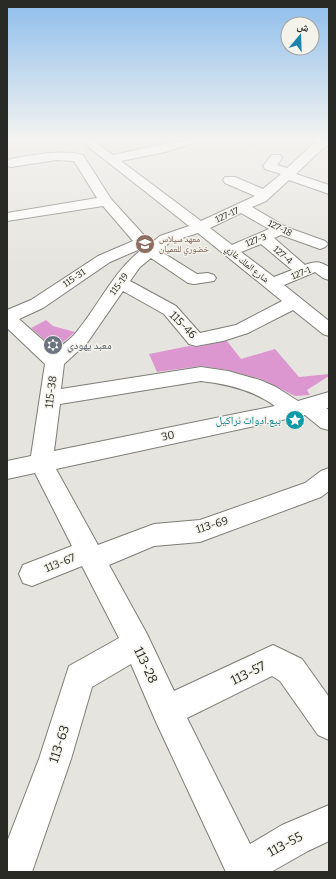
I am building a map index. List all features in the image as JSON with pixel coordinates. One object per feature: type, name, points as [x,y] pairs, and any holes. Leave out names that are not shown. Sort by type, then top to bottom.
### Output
[{"type":"street","points":[[94,182],[106,201],[146,246],[194,279],[208,278]]},
{"type":"street","name":"شارع الملك غازي","points":[[141,182],[329,330]]},
{"type":"street","points":[[235,182],[265,195]]},
{"type":"street","name":"127-17","points":[[200,227],[243,208],[265,195],[279,182]]},
{"type":"street","points":[[309,182],[329,190]]},
{"type":"street","points":[[7,217],[106,201]]},
{"type":"street","name":"127-18","points":[[243,208],[281,230],[320,244]]},
{"type":"street","name":"115-19","points":[[55,362],[80,340],[146,246],[200,227]]},
{"type":"street","name":"127-3","points":[[230,251],[281,230]]},
{"type":"street","name":"127-4","points":[[263,237],[303,272]]},
{"type":"street","name":"115-31","points":[[7,317],[36,304],[104,259],[146,246]]},
{"type":"street","name":"127-1","points":[[272,284],[317,266],[329,275]]},
{"type":"street","name":"115-46","points":[[120,282],[170,310],[196,340],[223,335],[242,329],[294,302]]},
{"type":"street","name":"115-38","points":[[7,317],[55,362],[41,462]]},
{"type":"street","points":[[51,398],[201,374],[220,376],[240,381],[270,393],[311,405],[329,422]]},
{"type":"street","name":"30","points":[[7,470],[311,405]]},
{"type":"street","name":"113-28","points":[[41,462],[137,644],[167,711],[244,870]]},
{"type":"street","name":"113-69","points":[[90,556],[154,535],[200,531],[313,490],[329,478]]},
{"type":"street","name":"113-67","points":[[32,574],[90,556]]},
{"type":"street","name":"113-63","points":[[14,872],[55,759],[80,676],[137,644]]},
{"type":"street","name":"113-57","points":[[167,711],[274,660],[291,670],[329,724]]},
{"type":"street","name":"113-55","points":[[244,870],[295,838],[329,824]]},
{"type":"building","points":[[46,320],[53,326],[75,332],[55,349],[31,328]]},
{"type":"building","points":[[227,341],[241,359],[275,349],[299,377],[329,374],[329,376],[307,390],[310,395],[295,396],[261,379],[228,370],[201,366],[157,372],[149,354],[189,346],[196,347]]},
{"type":"place","name":"معهد سيلاس خضوري للعميان","points":[[145,244]]},
{"type":"place","name":"معبد يهودي","points":[[53,345]]},
{"type":"place","name":"بيع ادوات نراكيل","points":[[295,420]]}]
